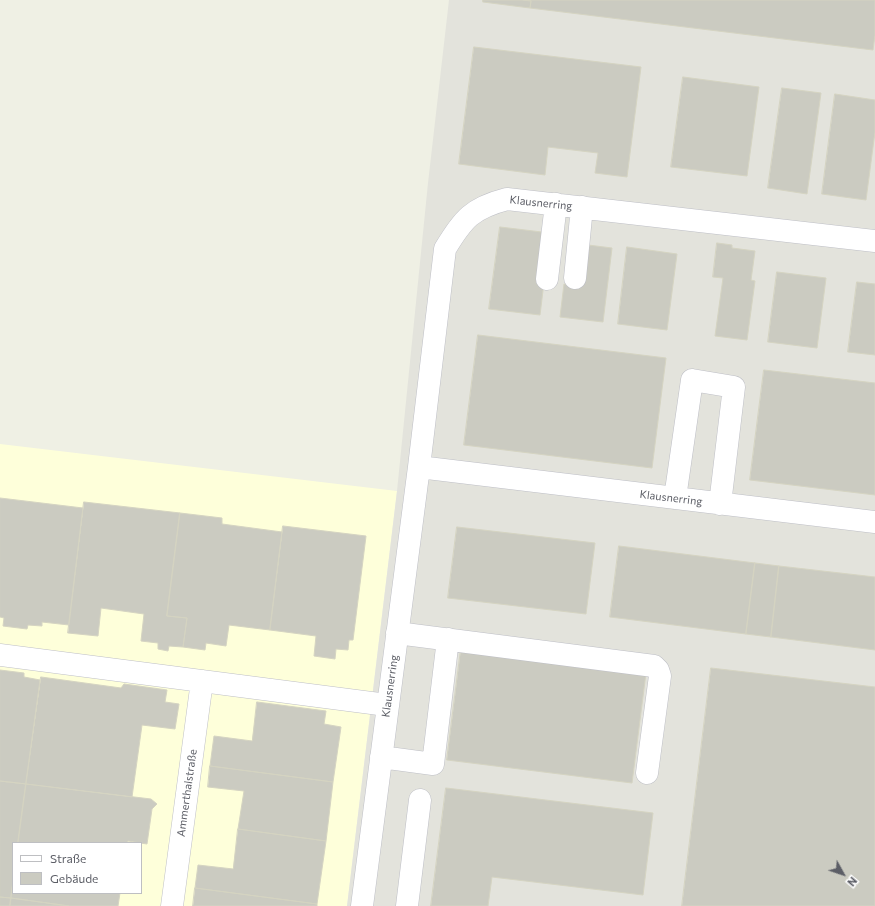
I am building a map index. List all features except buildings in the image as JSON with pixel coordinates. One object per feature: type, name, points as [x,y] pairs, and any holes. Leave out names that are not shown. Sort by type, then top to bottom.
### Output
[{"type":"street","name":"Klausnerring","points":[[362,906],[419,467],[445,249],[458,228],[474,212],[489,204],[507,199],[875,241]]},
{"type":"street","points":[[547,279],[556,204]]},
{"type":"street","points":[[575,278],[582,207]]},
{"type":"street","points":[[675,498],[692,380],[734,387],[720,504]]},
{"type":"street","name":"Klausnerring","points":[[419,467],[875,522]]},
{"type":"street","points":[[397,633],[654,666],[658,670],[660,676],[647,773]]},
{"type":"street","points":[[381,757],[433,764],[448,639]]},
{"type":"street","points":[[0,655],[387,705]]},
{"type":"street","name":"Ammerthalstraße","points":[[172,906],[202,681]]},
{"type":"street","points":[[407,906],[420,800]]},
{"type":"shaded area","points":[[449,0],[875,0],[875,906],[347,906],[397,491],[428,183]]},
{"type":"shaded area","points":[[0,444],[397,491],[347,906],[0,906]]}]
